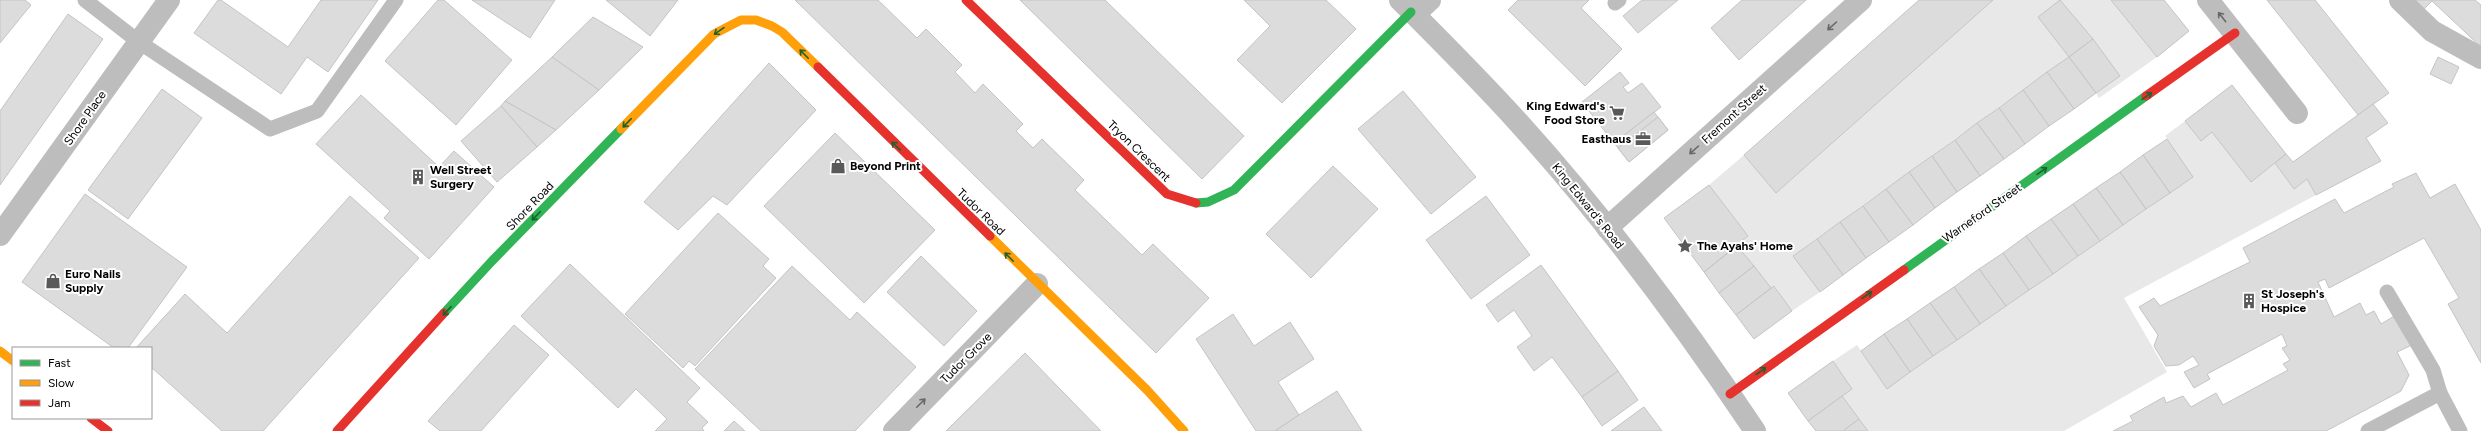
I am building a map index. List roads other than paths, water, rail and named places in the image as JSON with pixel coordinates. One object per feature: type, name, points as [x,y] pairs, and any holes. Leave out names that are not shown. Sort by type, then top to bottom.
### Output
[{"type":"street","name":"Shore Place","points":[[0,235],[169,0]]},
{"type":"street","name":"Tryon Crescent","points":[[966,0],[1167,194],[1189,204],[1211,202],[1234,190],[1414,7]]},
{"type":"street","name":"Fremont Street","points":[[1607,228],[1861,0]]},
{"type":"street","points":[[2208,0],[2297,113]]},
{"type":"street","points":[[2400,0],[2432,31],[2481,58]]},
{"type":"street","name":"King Edward's Road","points":[[1414,7],[1517,121],[1607,228],[1730,394],[1755,431]]},
{"type":"street","name":"Tudor Road","points":[[755,18],[760,19],[782,32],[1037,284],[1147,390],[1184,431]]},
{"type":"street","name":"Shore Road","points":[[337,431],[492,262],[714,34],[727,25],[755,18]]},
{"type":"street","name":"Warneford Street","points":[[1730,394],[2235,33]]},
{"type":"street","name":"Tudor Grove","points":[[894,431],[1037,284]]},
{"type":"street","points":[[0,351],[12,360]]},
{"type":"street","points":[[92,419],[108,431]]},
{"type":"lane","points":[[85,0],[139,42],[270,129],[317,111],[396,0]]},
{"type":"lane","points":[[2387,292],[2433,370],[2440,393],[2460,431]]},
{"type":"lane","points":[[2368,431],[2440,393]]},
{"type":"place","name":"King Edward's Food Store","points":[[1617,113]]},
{"type":"place","name":"Easthaus","points":[[1643,139]]},
{"type":"place","name":"Beyond Print","points":[[838,166]]},
{"type":"place","name":"Well Street Surgery","points":[[418,177]]},
{"type":"place","name":"The Ayahs' Home","points":[[1685,246]]},
{"type":"place","name":"Euro Nails Supply","points":[[53,281]]},
{"type":"place","name":"St Joseph's Hospice","points":[[2249,301]]}]
